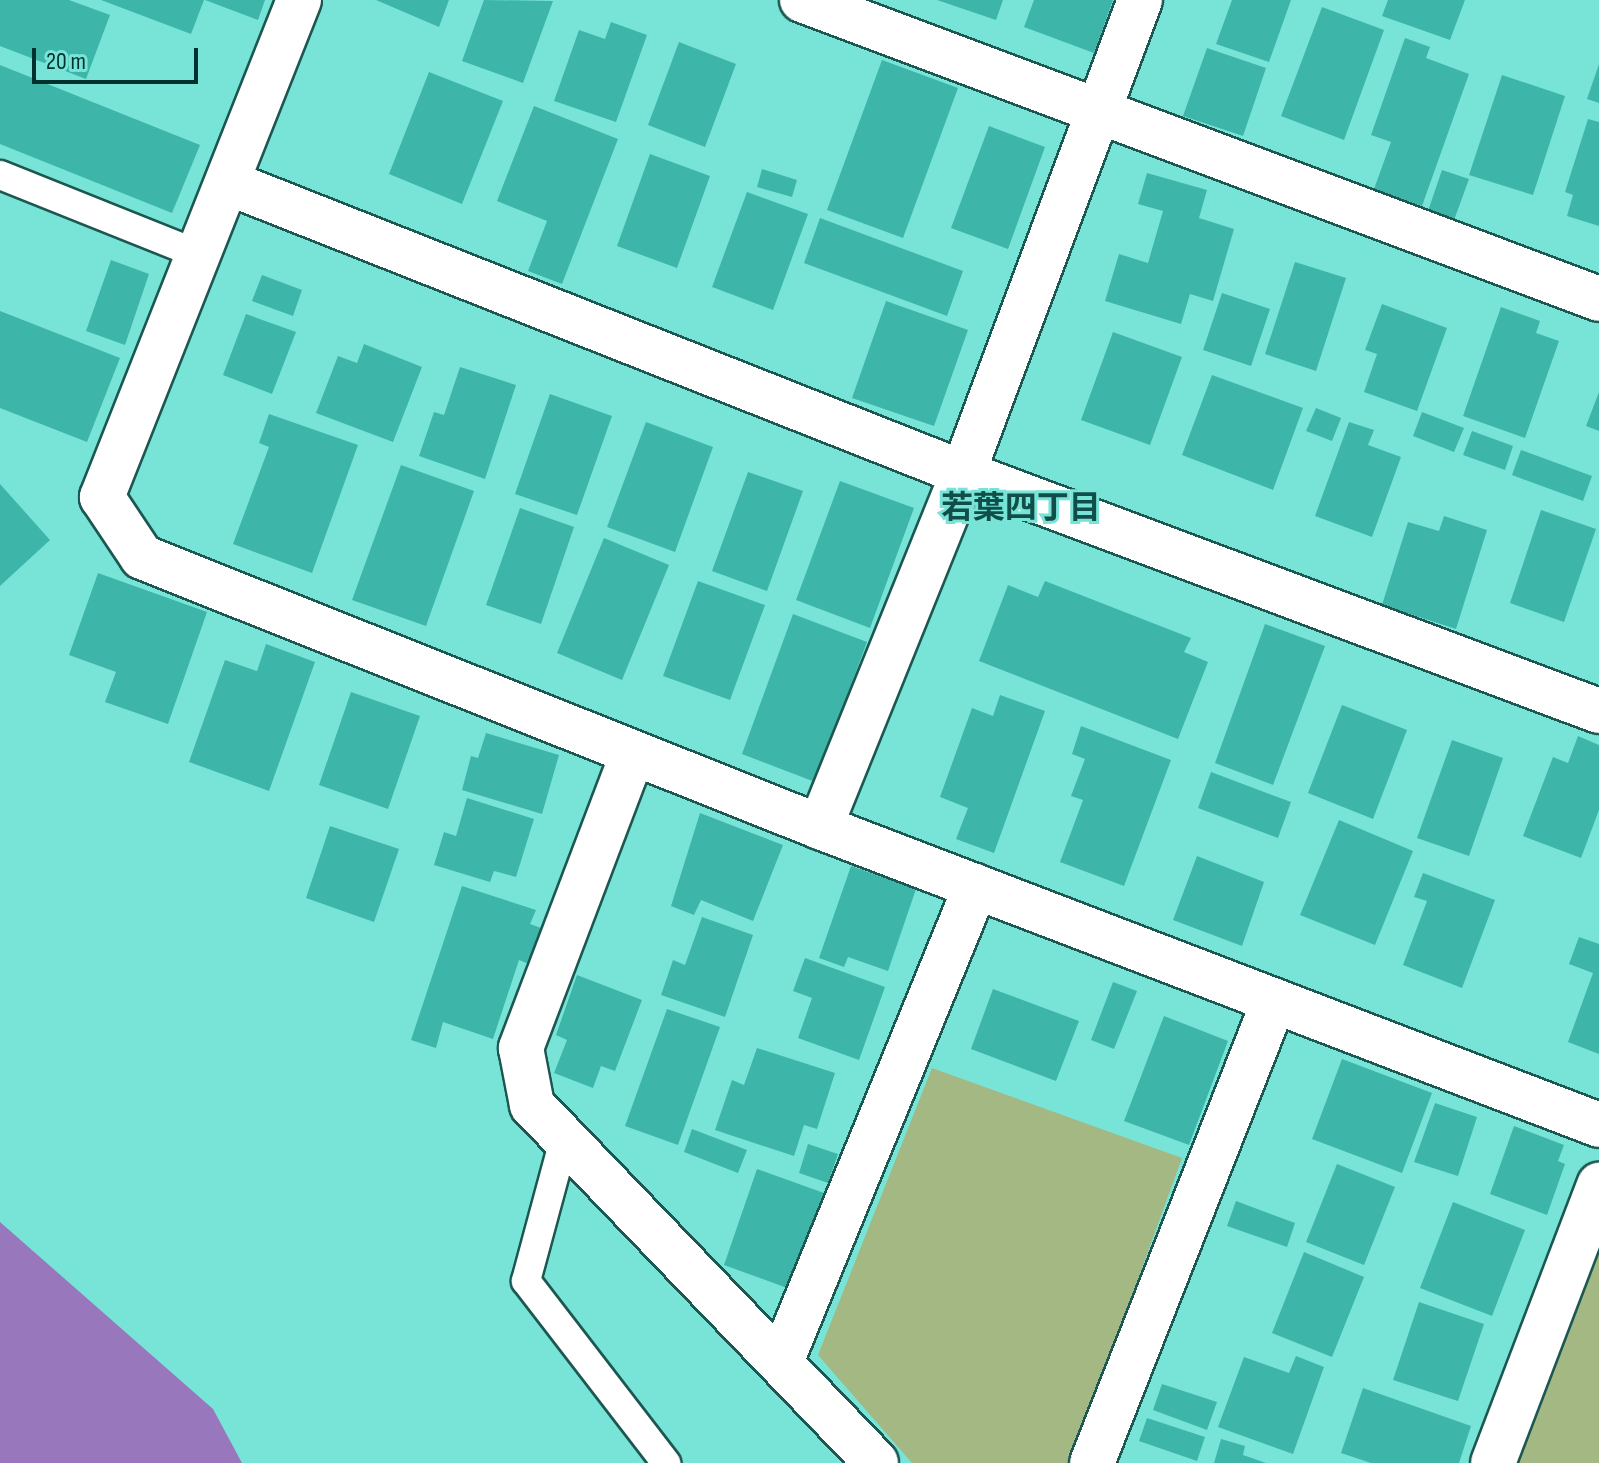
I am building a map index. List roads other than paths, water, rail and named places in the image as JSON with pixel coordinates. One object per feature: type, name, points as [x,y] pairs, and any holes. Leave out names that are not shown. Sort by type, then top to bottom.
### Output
[{"type":"street","points":[[299,0],[102,497],[142,557],[820,827],[1599,1125]]},
{"type":"street","points":[[802,0],[1599,299]]},
{"type":"street","points":[[820,827],[963,473],[1140,0]]},
{"type":"street","points":[[229,183],[963,473],[1599,711]]},
{"type":"street","points":[[633,753],[521,1048],[532,1105],[781,1362],[859,1457]]},
{"type":"street","points":[[781,1362],[976,886]]},
{"type":"street","points":[[1092,1463],[1274,1001]]},
{"type":"street","points":[[1493,1463],[1599,1185]]},
{"type":"lane","points":[[0,175],[200,255]]},
{"type":"lane","points":[[564,1140],[526,1281],[666,1463]]},
{"type":"district","name":"若葉四丁目","points":[[1021,509]]}]
